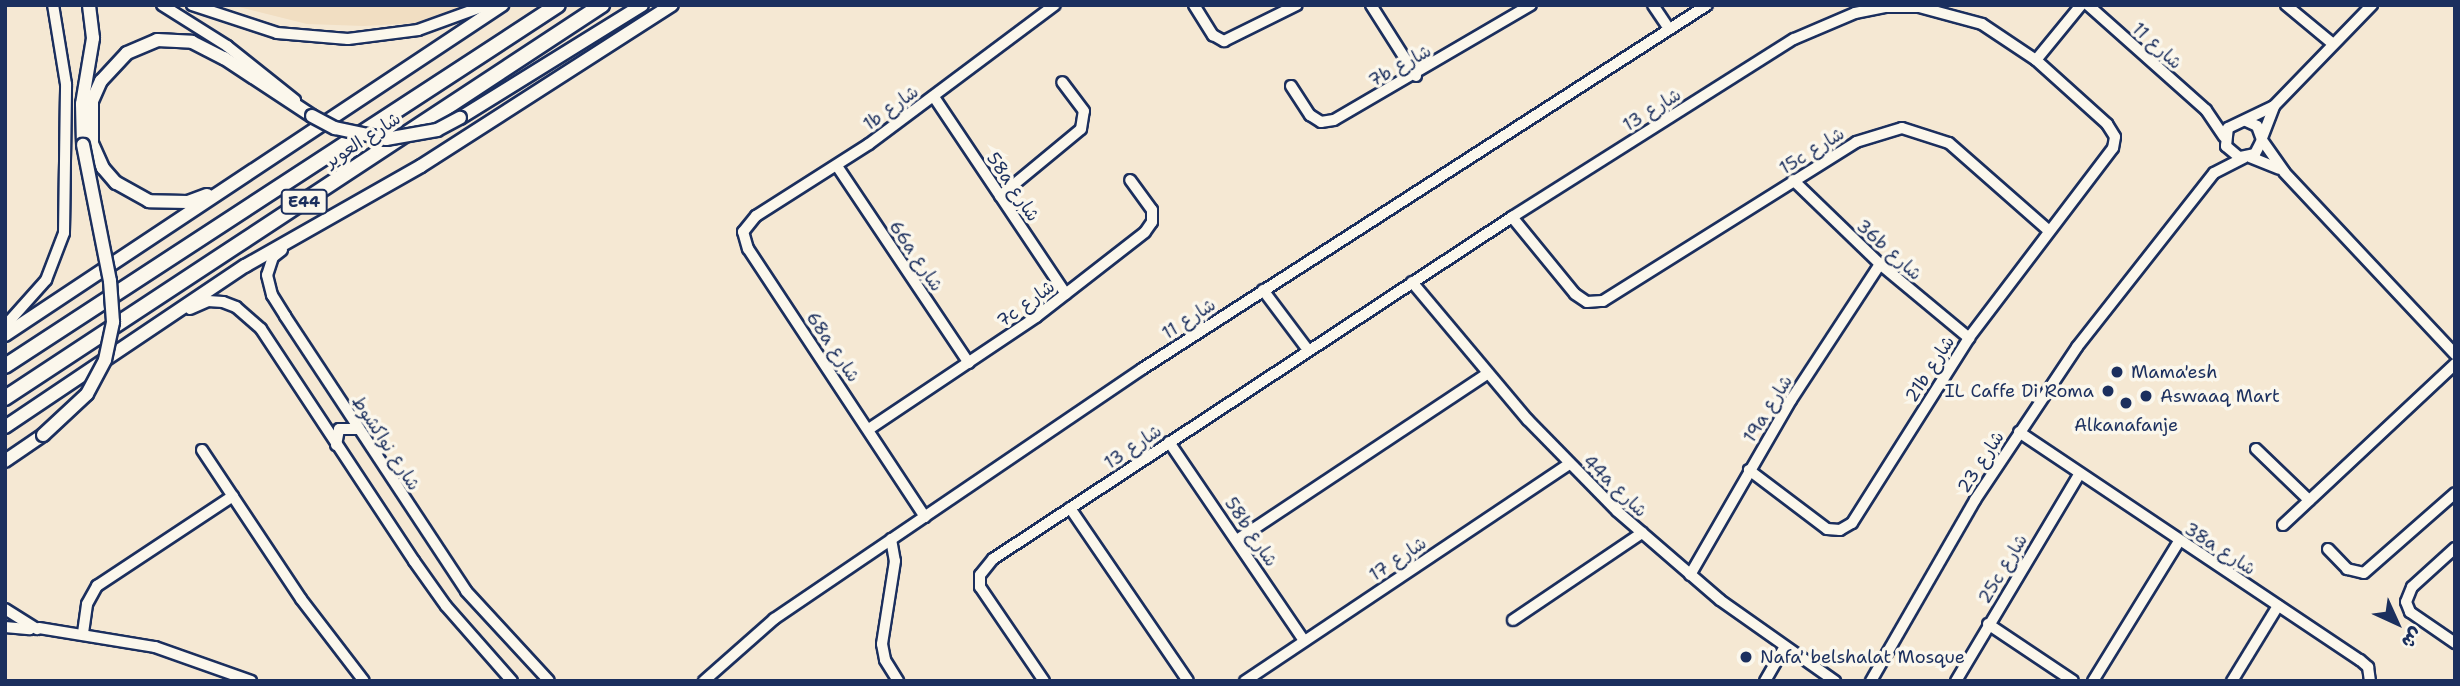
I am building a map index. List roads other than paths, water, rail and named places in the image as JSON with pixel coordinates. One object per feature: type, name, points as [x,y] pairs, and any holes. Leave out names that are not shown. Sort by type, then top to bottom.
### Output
[{"type":"highway","name":"شارع العوير","points":[[5,366],[558,5]]},
{"type":"highway","name":"شارع العوير","points":[[5,398],[602,5]]},
{"type":"main road","points":[[5,461],[43,435],[92,386],[105,360],[113,322],[110,281],[83,145],[82,104],[93,38],[89,5]]},
{"type":"main road","points":[[5,335],[502,5]]},
{"type":"main road","points":[[244,176],[206,196],[169,204],[132,194],[116,183],[97,158],[89,122],[100,82],[127,53],[157,40],[192,42],[224,58],[312,116],[335,128],[386,139],[436,130],[460,118],[642,5]]},
{"type":"main road","points":[[5,427],[245,266],[421,166],[673,5]]},
{"type":"street","points":[[5,326],[46,280],[64,233],[66,84],[53,5]]},
{"type":"street","points":[[162,5],[227,46],[312,116]]},
{"type":"street","points":[[192,5],[262,30],[348,39],[418,30],[487,5]]},
{"type":"street","name":"1b شارع","points":[[743,232],[756,216],[837,166],[934,97],[1055,5]]},
{"type":"street","points":[[1194,5],[1213,35],[1224,41],[1297,5]]},
{"type":"street","points":[[1371,5],[1416,76]]},
{"type":"street","name":"7b شارع","points":[[1291,86],[1310,116],[1328,122],[1416,76],[1516,9],[1531,5]]},
{"type":"street","points":[[1656,5],[1672,28]]},
{"type":"street","name":"شارع 11","points":[[704,681],[764,627],[891,539],[1267,288],[1707,5]]},
{"type":"street","points":[[2286,5],[2330,47]]},
{"type":"street","points":[[2284,172],[2247,157],[2233,155],[2225,141],[2241,121],[2274,106],[2372,5]]},
{"type":"street","points":[[2036,60],[2086,6]]},
{"type":"street","name":"شارع 11","points":[[2086,6],[2206,110],[2225,141]]},
{"type":"street","name":"شارع 13","points":[[1044,681],[983,593],[980,575],[993,559],[1512,217],[1794,39],[1855,13],[1886,7],[1951,13],[1982,24],[2036,60],[2108,124],[2115,137]]},
{"type":"street","points":[[1000,195],[1082,130],[1084,111],[1062,82]]},
{"type":"street","name":"58a شارع","points":[[934,97],[1066,294]]},
{"type":"street","points":[[2247,157],[2262,139],[2274,106]]},
{"type":"street","name":"شارع 11","points":[[2206,110],[2241,121]]},
{"type":"street","points":[[2241,121],[2257,126],[2262,139],[2284,172],[2455,355]]},
{"type":"street","name":"15c شارع","points":[[1512,217],[1570,289],[1587,302],[1610,298],[1793,180],[1871,134],[1917,129],[1949,143],[2048,230]]},
{"type":"street","name":"21b شارع","points":[[1749,470],[1827,529],[1846,527],[1969,338],[2048,230],[2109,153],[2115,137]]},
{"type":"street","name":"شارع 23","points":[[1871,681],[2017,435],[2110,303],[2214,173],[2225,141]]},
{"type":"street","name":"شارع 23","points":[[2214,173],[2247,157]]},
{"type":"street","name":"66a شارع","points":[[837,166],[969,363]]},
{"type":"street","name":"7c شارع","points":[[869,429],[1066,294],[1152,222],[1152,210],[1130,180]]},
{"type":"street","name":"36b شارع","points":[[1793,180],[1880,264],[1969,338]]},
{"type":"street","name":"شارع نواكشوط","points":[[325,221],[273,257],[268,285],[360,432],[466,591],[549,681]]},
{"type":"street","name":"68a شارع","points":[[743,232],[748,249],[927,515]]},
{"type":"street","name":"19a شارع","points":[[1690,575],[1749,470],[1880,264]]},
{"type":"street","name":"44a شارع","points":[[1412,282],[1487,374],[1569,464],[1642,533],[1690,575],[1785,647],[1833,679],[1843,681]]},
{"type":"street","points":[[1267,288],[1308,350]]},
{"type":"street","points":[[146,333],[208,301],[236,307],[274,345],[336,445],[446,606],[512,681]]},
{"type":"street","points":[[2283,525],[2455,363]]},
{"type":"street","points":[[1237,540],[1487,374]]},
{"type":"street","points":[[336,445],[336,433],[345,426],[360,432]]},
{"type":"street","name":"38a شارع","points":[[2017,435],[2360,660],[2370,677]]},
{"type":"street","name":"58b شارع","points":[[1169,442],[1304,641]]},
{"type":"street","points":[[2256,449],[2309,500]]},
{"type":"street","points":[[202,450],[364,681]]},
{"type":"street","name":"شارع 17","points":[[1245,681],[1569,464]]},
{"type":"street","name":"25c شارع","points":[[1956,681],[2079,475]]},
{"type":"street","points":[[2328,549],[2347,569],[2364,573],[2455,493]]},
{"type":"street","points":[[83,633],[86,604],[97,586],[233,496]]},
{"type":"street","points":[[1070,508],[1188,681]]},
{"type":"street","points":[[1513,620],[1642,533]]},
{"type":"street","points":[[891,539],[895,561],[882,644],[885,660],[898,681]]},
{"type":"street","points":[[2093,681],[2179,541]]},
{"type":"street","points":[[2455,548],[2412,587],[2406,601],[2410,612],[2455,643]]},
{"type":"street","points":[[2232,681],[2278,606]]},
{"type":"street","points":[[5,608],[19,621],[39,628]]},
{"type":"street","points":[[1988,624],[2073,681]]},
{"type":"street","points":[[5,627],[83,633],[177,653],[251,681]]},
{"type":"street","points":[[1765,681],[1785,647]]},
{"type":"street","points":[[353,667],[357,681]]},
{"type":"place","name":"Mama'esh","points":[[2117,372]]},
{"type":"place","name":"IL Caffe Di Roma","points":[[2108,391]]},
{"type":"place","name":"Aswaaq Mart","points":[[2146,396]]},
{"type":"place","name":"Alkanafanje","points":[[2126,403]]},
{"type":"place","name":"Nafa' belshalat Mosque","points":[[1746,657]]}]
